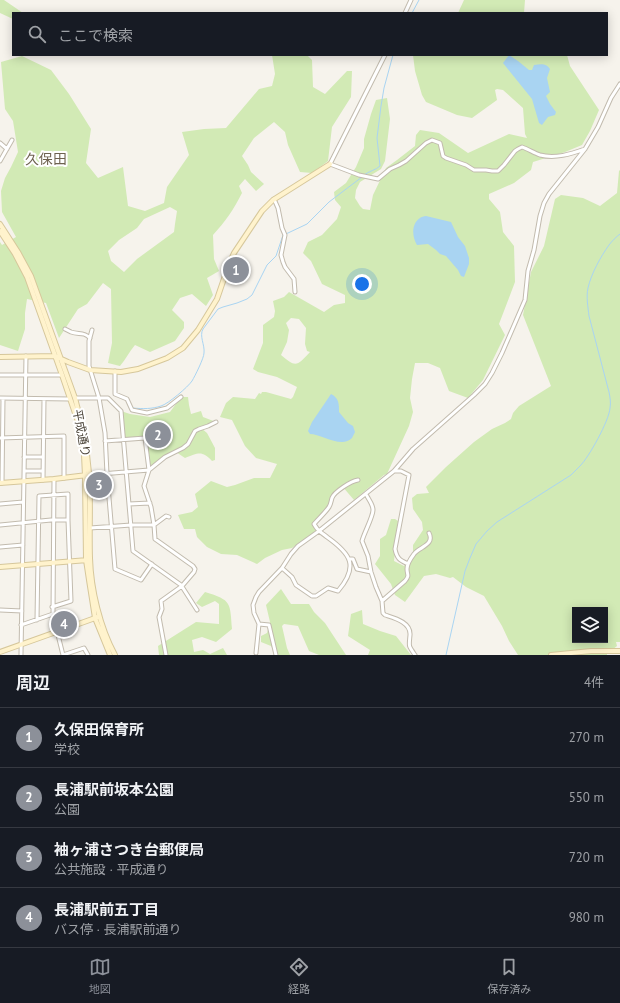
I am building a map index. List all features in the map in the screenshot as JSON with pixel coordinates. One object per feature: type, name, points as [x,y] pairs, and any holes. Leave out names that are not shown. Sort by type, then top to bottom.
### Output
[{"type":"street","points":[[405,12],[411,0]]},
{"type":"street","points":[[0,357],[55,356],[90,370],[121,372],[138,369],[167,358],[184,348],[198,330],[218,298],[234,253],[262,211],[274,199],[330,164],[384,56]]},
{"type":"street","points":[[256,653],[259,624],[254,613],[256,597],[282,568],[291,554],[298,546],[319,532],[394,471],[413,450],[485,384],[502,353],[524,300],[528,271],[544,203],[549,194],[585,149],[598,127],[611,98],[620,84]]},
{"type":"street","points":[[0,161],[12,140]]},
{"type":"street","points":[[330,164],[359,175],[378,179],[390,169],[406,161],[426,143],[432,140],[440,143],[446,158],[466,165],[474,170],[498,171],[515,151],[522,147],[541,155],[549,156],[568,155],[585,149]]},
{"type":"street","points":[[0,143],[7,149]]},
{"type":"street","points":[[274,199],[285,235],[281,255],[282,262],[294,279],[295,292]]},
{"type":"street","name":"平成通り","points":[[0,224],[31,276],[60,358],[84,435],[90,528],[88,559]]},
{"type":"street","name":"平成通り","points":[[0,231],[15,254],[27,277],[62,375],[73,399]]},
{"type":"street","points":[[65,329],[72,332],[83,333],[90,338]]},
{"type":"street","points":[[92,330],[89,354],[90,370],[99,398],[105,433],[115,569],[141,580],[152,564]]},
{"type":"street","points":[[21,655],[26,356]]},
{"type":"street","points":[[115,371],[115,394],[128,399],[132,410],[148,413],[167,408],[181,396]]},
{"type":"street","points":[[0,375],[62,375]]},
{"type":"street","points":[[198,610],[182,586],[133,551],[130,504],[127,472],[123,440],[121,411],[108,398],[2,398],[1,483],[43,480],[87,475],[107,474],[127,472],[148,470],[165,457],[188,444],[195,431],[216,422]]},
{"type":"street","points":[[43,480],[44,399]]},
{"type":"street","points":[[1,438],[64,436],[64,478]]},
{"type":"street","points":[[105,441],[146,438],[148,470],[144,486],[150,502],[155,539],[193,566],[195,570],[182,586],[161,601],[162,609],[159,617],[166,655]]},
{"type":"street","points":[[24,457],[43,457]]},
{"type":"street","points":[[24,471],[43,471]]},
{"type":"street","points":[[394,471],[401,471],[409,475],[395,550],[396,556],[408,564]]},
{"type":"street","name":"平成通り","points":[[87,475],[88,559],[94,589],[97,617],[110,655]]},
{"type":"street","points":[[21,625],[53,614],[54,479]]},
{"type":"street","points":[[282,568],[292,577],[296,585],[312,596],[316,596],[328,588],[338,591],[345,583],[351,566],[350,559],[346,553],[327,536],[319,532],[314,524],[329,508],[335,493],[354,480],[358,480]]},
{"type":"street","points":[[37,620],[39,496],[68,494],[71,600],[52,607]]},
{"type":"street","points":[[366,494],[373,510],[362,541],[368,556],[376,588],[382,601],[383,613],[406,625],[410,634],[410,648],[416,655]]},
{"type":"street","points":[[0,504],[23,502]]},
{"type":"street","points":[[130,504],[150,502]]},
{"type":"street","points":[[90,528],[154,525],[166,516],[169,517]]},
{"type":"street","points":[[0,525],[68,520]]},
{"type":"street","points":[[382,601],[408,578],[408,564],[415,553],[428,543],[430,539],[429,533]]},
{"type":"street","points":[[0,547],[23,545]]},
{"type":"street","points":[[0,567],[88,559]]},
{"type":"street","points":[[350,559],[353,559],[357,569],[371,572]]},
{"type":"street","points":[[0,610],[22,611]]},
{"type":"street","points":[[0,652],[97,617]]},
{"type":"street","name":"平成通り","points":[[97,617],[115,655]]},
{"type":"street","points":[[259,624],[269,625],[276,655]]},
{"type":"street","points":[[57,631],[63,655],[84,648],[88,655]]},
{"type":"street","points":[[551,655],[591,651],[620,651]]},
{"type":"green space","points":[[0,0],[4,0],[22,12],[12,12],[12,19],[0,13]]},
{"type":"green space","points":[[464,0],[525,0],[524,12],[458,12]]},
{"type":"green space","points":[[22,56],[51,70],[69,94],[91,129],[86,163],[98,178],[123,167],[128,206],[145,211],[164,203],[167,187],[189,155],[182,132],[226,128],[259,89],[272,86],[275,74],[272,56],[308,56],[312,60],[313,87],[325,94],[347,71],[352,71],[351,97],[332,127],[328,161],[312,173],[300,172],[288,145],[285,132],[274,122],[254,138],[242,156],[251,172],[264,184],[256,191],[245,179],[239,186],[242,193],[239,199],[229,215],[213,235],[214,259],[219,271],[207,278],[213,295],[206,306],[192,294],[180,298],[172,310],[184,322],[184,328],[175,341],[150,352],[135,345],[120,366],[108,363],[112,343],[111,289],[103,283],[87,304],[78,309],[59,338],[46,303],[27,299],[25,329],[18,351],[0,345],[0,242],[2,245],[16,237],[2,212],[1,191],[5,178],[18,152],[13,121],[5,109],[1,62]],"holes":[[[170,207],[177,211],[174,232],[137,259],[124,272],[111,261],[108,251],[119,240],[137,228],[144,219]]]},
{"type":"green space","points":[[413,56],[567,56],[570,66],[599,110],[582,145],[533,162],[531,170],[514,183],[489,194],[489,199],[500,212],[503,232],[514,246],[515,282],[499,324],[505,335],[483,380],[468,398],[449,391],[440,368],[428,363],[415,363],[410,398],[413,412],[409,426],[387,474],[354,500],[342,486],[332,496],[330,503],[313,523],[317,530],[292,548],[282,550],[265,558],[257,564],[237,555],[221,554],[207,547],[197,537],[195,529],[184,529],[178,515],[192,512],[198,507],[195,494],[211,481],[227,487],[254,478],[270,478],[277,464],[256,458],[245,446],[232,420],[220,417],[226,403],[233,397],[255,399],[259,393],[261,394],[262,392],[266,392],[291,399],[293,397],[297,387],[277,377],[258,372],[253,369],[263,343],[263,325],[274,317],[275,311],[273,301],[284,297],[289,292],[324,312],[334,305],[345,303],[345,295],[322,284],[311,261],[303,253],[308,242],[322,235],[337,219],[341,207],[335,200],[334,192],[346,183],[356,167],[364,148],[364,139],[376,100],[387,98],[390,119],[385,161],[381,169],[360,182],[356,190],[355,198],[363,209],[370,210],[373,195],[386,168],[415,146],[416,135],[420,130],[439,133],[468,153],[509,134],[527,138],[525,134],[523,108],[503,90],[495,90],[497,100],[472,118],[457,115],[426,102],[422,95],[415,71]],"holes":[[[291,318],[299,319],[306,328],[305,344],[307,351],[310,352],[299,363],[296,364],[290,362],[281,355],[287,342],[289,330],[286,323]]]},
{"type":"green space","points":[[620,170],[620,642],[616,642],[617,646],[607,655],[518,655],[484,596],[466,587],[453,577],[450,578],[436,574],[424,576],[405,602],[395,595],[391,584],[375,564],[380,556],[380,539],[386,535],[391,519],[395,519],[398,521],[394,561],[404,566],[409,558],[413,560],[413,545],[423,530],[422,522],[413,509],[412,498],[417,494],[429,493],[426,487],[474,442],[492,429],[511,419],[513,413],[519,406],[551,386],[523,315],[531,272],[544,246],[555,199],[561,195],[583,198],[600,206],[617,193]]},
{"type":"green space","points":[[181,397],[188,397],[191,414],[201,411],[203,417],[216,422],[201,428],[207,433],[215,448],[215,460],[212,461],[202,454],[185,458],[176,452],[165,457],[149,470],[145,439],[123,440],[121,411],[150,417],[170,412]]},
{"type":"green space","points":[[281,589],[291,604],[309,604],[314,612],[325,623],[346,655],[319,655],[309,651],[298,626],[284,624],[282,626],[290,655],[276,655],[271,646],[261,642],[261,636],[267,633],[270,622],[266,605]]},
{"type":"green space","points":[[205,592],[225,600],[228,604],[231,613],[232,629],[216,642],[202,637],[192,640],[194,652],[203,650],[210,654],[223,648],[227,655],[159,655],[158,646],[196,622],[219,624],[219,604],[215,601],[202,607],[196,603]]},
{"type":"green space","points":[[362,610],[363,624],[396,636],[411,655],[368,655],[370,650],[348,636],[351,614]]},
{"type":"water","points":[[508,56],[510,56],[529,70],[532,70],[534,65],[541,64],[550,69],[547,78],[550,92],[546,96],[556,112],[555,115],[548,117],[542,125],[539,123],[532,99],[503,63]]},
{"type":"water","points":[[426,216],[451,222],[458,237],[465,246],[469,258],[469,264],[464,277],[461,276],[446,256],[440,254],[428,244],[417,245],[413,235],[414,227],[421,217]]},
{"type":"water","points":[[331,394],[337,399],[339,404],[339,412],[348,423],[353,426],[355,432],[352,438],[348,441],[337,442],[310,434],[308,431],[312,422]]},
{"type":"waterway","points":[[413,12],[419,0]]},
{"type":"waterway","points":[[364,175],[380,166],[377,138],[384,88],[393,56]]},
{"type":"waterway","points":[[133,408],[154,408],[164,405],[173,399],[192,381],[204,355],[202,335],[203,329],[218,309],[247,299],[252,295],[267,265],[276,256],[283,235],[307,224],[329,202],[362,177]]},
{"type":"waterway","points":[[446,655],[465,571],[476,544],[497,522],[571,475],[588,455],[609,414],[609,392],[589,316],[587,291],[591,277],[606,249],[620,234]]},
{"type":"place","name":"久保田保育所","points":[[236,270]]},
{"type":"place","name":"長浦駅前坂本公園","points":[[158,435]]},
{"type":"place","name":"袖ヶ浦さつき台郵便局","points":[[99,485]]},
{"type":"place","name":"長浦駅前五丁目","points":[[64,624]]},
{"type":"district","name":"久保田","points":[[46,159]]}]
